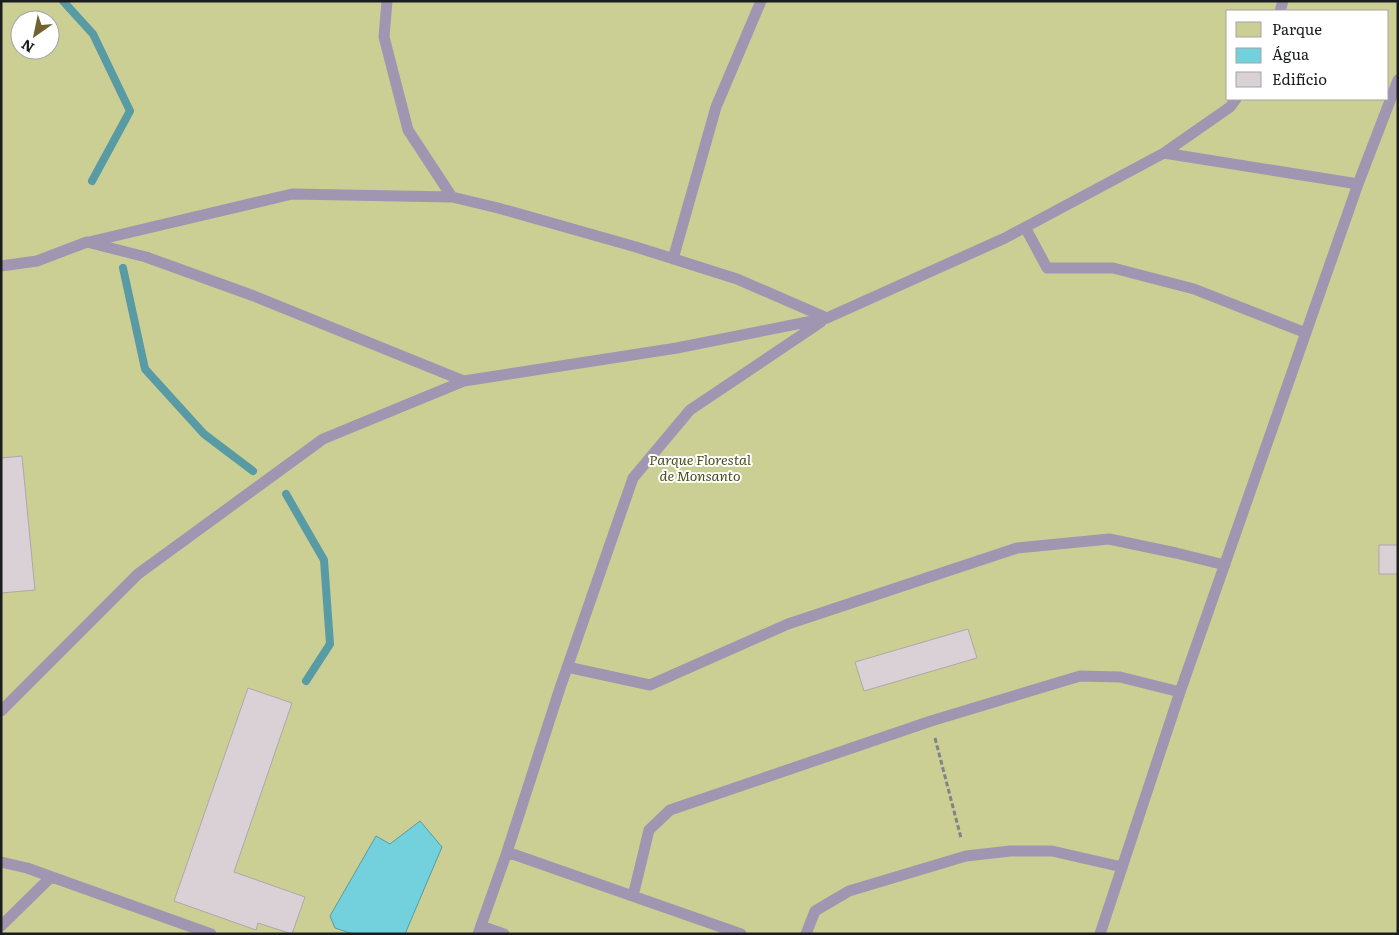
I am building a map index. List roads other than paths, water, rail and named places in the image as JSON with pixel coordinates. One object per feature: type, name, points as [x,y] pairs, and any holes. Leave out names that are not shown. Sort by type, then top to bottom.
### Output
[{"type":"lane","points":[[387,1],[384,37],[408,130],[452,197]]},
{"type":"lane","points":[[674,259],[716,107],[760,1]]},
{"type":"lane","points":[[1100,934],[1180,692],[1358,184],[1398,80]]},
{"type":"lane","points":[[504,934],[480,930],[567,667],[633,478],[690,410],[827,318],[1005,238],[1164,153],[1230,107],[1235,100]]},
{"type":"lane","points":[[1164,153],[1358,184]]},
{"type":"lane","points":[[1,266],[37,261],[88,242],[292,194],[452,197],[498,208],[738,279],[827,318]]},
{"type":"lane","points":[[1025,227],[1047,268],[1112,268],[1194,289],[1306,333]]},
{"type":"lane","points":[[88,242],[146,257],[254,296],[464,381]]},
{"type":"lane","points":[[1,711],[138,574],[323,439],[464,381],[677,348],[827,318]]},
{"type":"lane","points":[[567,667],[650,685],[788,624],[1017,548],[1109,539],[1225,565]]},
{"type":"lane","points":[[633,896],[649,830],[670,810],[931,720],[1080,676],[1120,677],[1180,692]]},
{"type":"lane","points":[[806,934],[815,911],[849,891],[966,856],[1010,851],[1052,851],[1122,867]]},
{"type":"lane","points":[[507,852],[741,934]]},
{"type":"lane","points":[[1,862],[28,868],[211,934]]},
{"type":"lane","points":[[1,926],[51,877]]},
{"type":"water","points":[[420,821],[442,847],[405,934],[353,934],[335,928],[330,916],[376,836],[390,844]]},
{"type":"waterway","points":[[63,1],[93,34],[130,111],[92,181]]},
{"type":"waterway","points":[[123,268],[145,369],[204,434],[253,471]]},
{"type":"waterway","points":[[286,494],[324,560],[330,644],[306,681]]},
{"type":"park label","name":"Parque Florestal de Monsanto","points":[[700,468]]}]
